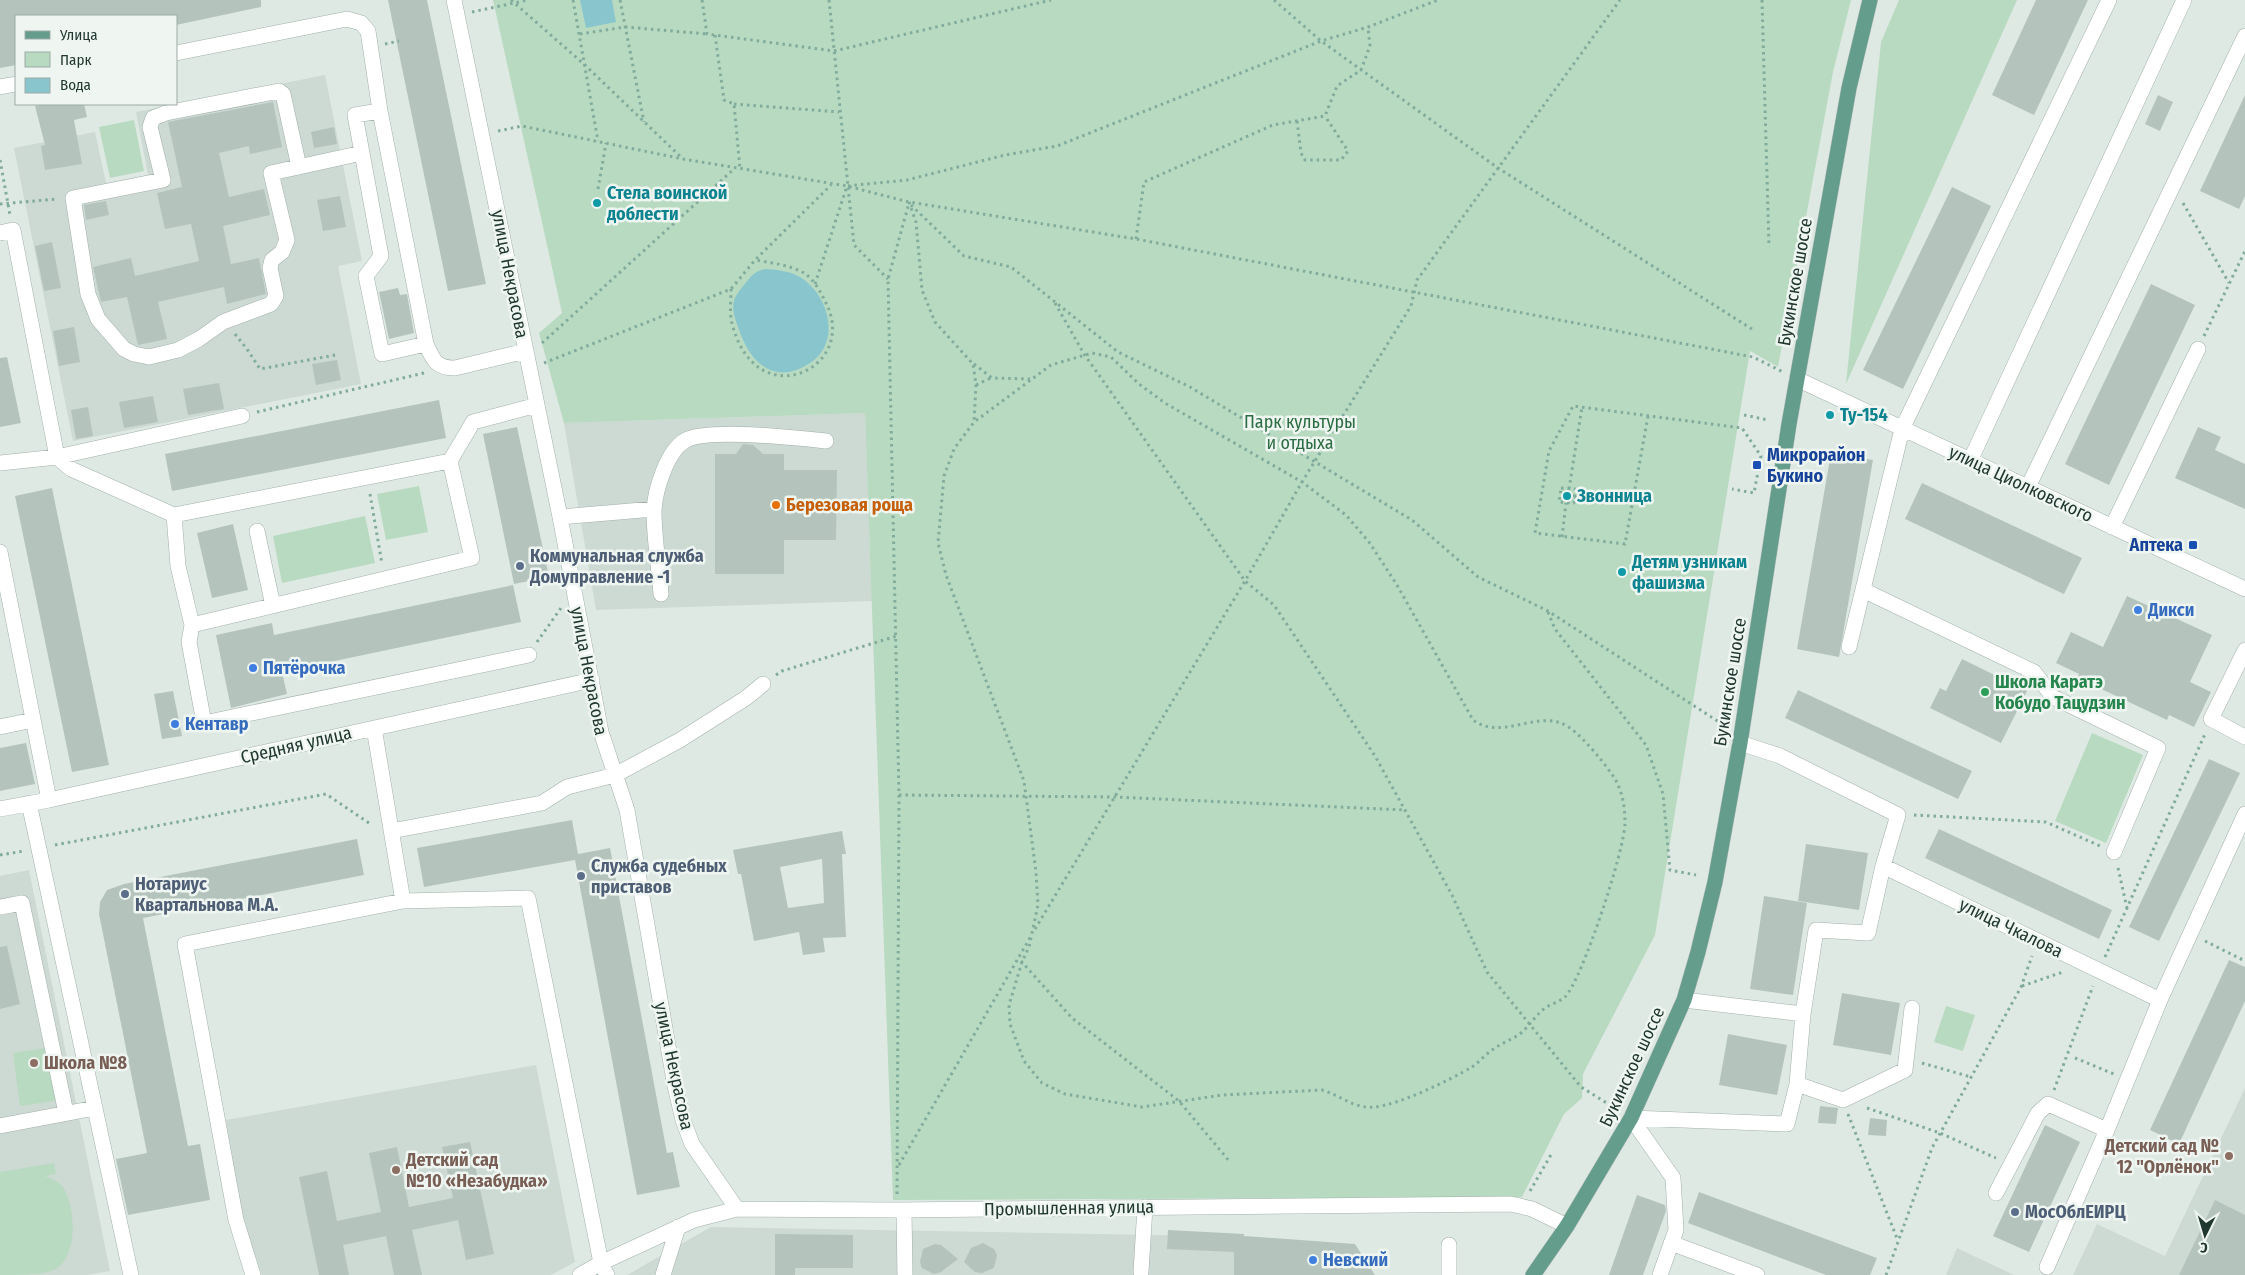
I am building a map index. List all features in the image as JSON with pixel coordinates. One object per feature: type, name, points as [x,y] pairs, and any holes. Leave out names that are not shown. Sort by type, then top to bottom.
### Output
[{"type":"main road","name":"Букинское шоссе","points":[[1533,1275],[1567,1226],[1631,1118],[1684,1000],[1715,882],[1740,743],[1797,379],[1849,88],[1870,0]]},
{"type":"street","points":[[1849,647],[1902,429],[2109,0]]},
{"type":"street","points":[[1970,461],[2184,0]]},
{"type":"street","name":"улица Некрасова","points":[[456,8],[482,134],[531,350],[529,366],[601,732],[627,810],[674,1086],[683,1120],[695,1150],[737,1209]]},
{"type":"street","points":[[178,52],[347,19],[361,23],[368,32],[380,111],[426,344],[434,363],[444,368],[455,368],[531,350]]},
{"type":"street","points":[[2028,488],[2245,36]]},
{"type":"street","points":[[0,87],[15,84]]},
{"type":"street","points":[[299,167],[283,94],[279,91],[153,118],[150,127],[163,180],[73,198],[88,294],[98,319],[124,349],[142,357],[178,350],[199,340],[223,322],[271,304],[276,296],[270,268],[272,260],[282,252],[287,240],[271,173],[299,167],[362,153]]},
{"type":"street","points":[[380,111],[355,115],[381,256],[366,276],[382,354],[426,344]]},
{"type":"street","points":[[6,231],[56,456],[70,470],[174,515],[450,461]]},
{"type":"street","points":[[2112,527],[2198,349]]},
{"type":"street","name":"улица Циолковского","points":[[1797,379],[2245,589]]},
{"type":"street","points":[[192,625],[472,558],[450,461],[472,422],[537,405]]},
{"type":"street","points":[[0,463],[56,456],[242,416]]},
{"type":"street","points":[[661,594],[654,510],[661,477],[674,450],[687,439],[708,436],[747,435],[826,440]]},
{"type":"street","points":[[560,517],[654,510]]},
{"type":"street","points":[[174,515],[178,566],[192,625],[189,642],[204,723],[528,655]]},
{"type":"street","points":[[257,531],[273,606]]},
{"type":"street","points":[[0,552],[49,800]]},
{"type":"street","points":[[1863,590],[2034,672],[2052,696],[2158,748],[2114,852]]},
{"type":"street","points":[[2245,650],[2211,719],[2245,737]]},
{"type":"street","name":"Средняя улица","points":[[0,809],[49,800],[592,680]]},
{"type":"street","points":[[392,834],[542,803],[567,787],[615,775],[680,740],[746,698],[762,684]]},
{"type":"street","points":[[0,727],[33,720]]},
{"type":"street","points":[[374,728],[403,901]]},
{"type":"street","points":[[1631,1118],[1787,1124],[1797,1084],[1803,1014],[1816,930],[1868,933],[1883,866],[1898,814],[1780,756],[1740,743]]},
{"type":"street","points":[[30,803],[131,1275]]},
{"type":"street","points":[[2047,1267],[2107,1130],[2189,933],[2245,814]]},
{"type":"street","name":"улица Чкалова","points":[[1883,866],[2160,1000]]},
{"type":"street","points":[[253,1275],[236,1220],[185,944],[403,901],[528,898],[604,1269]]},
{"type":"street","points":[[0,907],[22,903],[66,1113]]},
{"type":"street","points":[[1684,1000],[1803,1014]]},
{"type":"street","points":[[1797,1084],[1843,1100],[1905,1070],[1912,1008]]},
{"type":"street","points":[[1996,1193],[2038,1113],[2048,1104],[2107,1130]]},
{"type":"street","points":[[0,1126],[95,1108]]},
{"type":"street","points":[[1631,1118],[1673,1178],[1676,1230],[1660,1275]]},
{"type":"street","name":"Промышленная улица","points":[[580,1275],[604,1269],[678,1227],[694,1220],[737,1209],[900,1210],[1501,1204],[1532,1209],[1567,1226]]},
{"type":"street","points":[[1141,1272],[1145,1207]]},
{"type":"street","points":[[900,1210],[905,1275]]},
{"type":"street","points":[[663,1275],[678,1227]]},
{"type":"street","points":[[1671,1243],[1757,1275]]},
{"type":"street","points":[[1448,1275],[1449,1245]]},
{"type":"path","points":[[511,0],[586,66],[683,159]]},
{"type":"path","points":[[456,8],[515,3],[528,0]]},
{"type":"path","points":[[573,0],[598,142]]},
{"type":"path","points":[[620,0],[644,123]]},
{"type":"path","points":[[702,0],[707,34]]},
{"type":"path","points":[[829,0],[854,245],[888,279]]},
{"type":"path","points":[[580,34],[625,27],[707,34],[834,51],[1052,0]]},
{"type":"path","points":[[1274,0],[1321,41],[1498,168],[1755,331]]},
{"type":"path","points":[[482,134],[522,126],[683,159],[831,185],[847,186],[907,180],[1005,155],[1058,146],[1321,41],[1368,27],[1438,0]]},
{"type":"path","points":[[899,1165],[1020,960],[1034,930],[1245,581],[1302,482],[1411,306],[1417,280],[1620,0]]},
{"type":"path","points":[[1762,0],[1769,248]]},
{"type":"path","points":[[1325,116],[1337,86],[1361,70],[1370,46],[1368,27]]},
{"type":"path","points":[[715,35],[724,100],[734,104],[839,112]]},
{"type":"path","points":[[734,104],[740,168]]},
{"type":"path","points":[[1297,121],[1301,153],[1305,160],[1342,160],[1348,151],[1325,116]]},
{"type":"path","points":[[1136,239],[1144,182],[1273,125],[1325,116]]},
{"type":"path","points":[[598,189],[606,143]]},
{"type":"path","points":[[0,160],[8,202],[6,231]]},
{"type":"path","points":[[531,350],[735,168]]},
{"type":"path","points":[[529,366],[544,363],[731,289],[755,260],[831,185]]},
{"type":"path","points":[[847,186],[909,202],[1136,239],[1754,357],[1797,379]]},
{"type":"path","points":[[815,284],[847,186]]},
{"type":"path","points":[[2173,186],[2230,283]]},
{"type":"path","points":[[0,204],[73,198]]},
{"type":"path","points":[[900,1210],[897,636],[888,279],[909,202]]},
{"type":"path","points":[[909,202],[964,256],[1011,267],[1118,352],[1190,386],[1412,520],[1478,577],[1548,611],[1720,722]]},
{"type":"path","points":[[909,202],[916,222],[922,290],[936,322],[973,364],[992,378]]},
{"type":"path","points":[[2198,349],[2245,251]]},
{"type":"path","points":[[731,289],[732,326],[742,349],[752,362],[766,372],[783,377],[800,374],[816,364],[825,354],[833,324],[830,312],[815,284],[805,273],[755,260]]},
{"type":"path","points":[[1056,302],[1084,354],[1245,581],[1274,605],[1375,756],[1452,895],[1487,972],[1581,1087],[1631,1118]]},
{"type":"path","points":[[223,322],[248,349],[260,369],[335,355]]},
{"type":"path","points":[[1020,960],[1009,1005],[1010,1024],[1024,1061],[1042,1083],[1065,1094],[1142,1107],[1222,1095],[1322,1090],[1334,1093],[1354,1106],[1380,1106],[1418,1093],[1472,1066],[1492,1050],[1522,1032],[1545,1009],[1564,997],[1583,965],[1620,848],[1625,825],[1622,794],[1611,772],[1574,730],[1561,723],[1548,721],[1498,728],[1479,725],[1472,720],[1397,585],[1369,542],[1346,515],[1302,482],[1165,403],[1139,384],[1111,358],[1100,353],[1084,354],[1050,365],[974,422],[954,450],[948,463],[940,506],[938,543],[946,575],[1024,781],[1038,904],[1034,930]]},
{"type":"path","points":[[973,364],[976,385],[974,422]]},
{"type":"path","points":[[242,416],[444,368]]},
{"type":"path","points":[[976,385],[992,378],[1030,379]]},
{"type":"path","points":[[1648,416],[1625,544],[1535,533],[1550,451],[1573,406],[1742,428],[1761,456],[1754,492],[1732,489]]},
{"type":"path","points":[[1569,489],[1582,407]]},
{"type":"path","points":[[1744,415],[1768,420]]},
{"type":"path","points":[[369,488],[384,579]]},
{"type":"path","points":[[1560,488],[1569,489],[1575,489],[1574,503],[1559,502],[1560,488]]},
{"type":"path","points":[[1574,497],[1632,504]]},
{"type":"path","points":[[1562,536],[1566,503]]},
{"type":"path","points":[[528,655],[573,590]]},
{"type":"path","points":[[1548,611],[1555,629],[1646,745],[1663,794],[1670,870],[1696,875]]},
{"type":"path","points":[[762,684],[782,671],[897,636]]},
{"type":"path","points":[[2048,1104],[2093,968],[2127,908],[2211,719]]},
{"type":"path","points":[[0,855],[326,794],[392,834]]},
{"type":"path","points":[[899,795],[1115,797],[1405,810]]},
{"type":"path","points":[[1898,814],[2046,822],[2114,852],[2127,908]]},
{"type":"path","points":[[2189,933],[2245,960]]},
{"type":"path","points":[[1886,1275],[1932,1148],[2021,987],[2038,941]]},
{"type":"path","points":[[1020,960],[1072,1018],[1179,1101],[1230,1162]]},
{"type":"path","points":[[2021,987],[2093,968]]},
{"type":"path","points":[[2075,1058],[2127,1080]]},
{"type":"path","points":[[1907,1059],[1971,1077]]},
{"type":"path","points":[[1843,1100],[1940,1133],[2010,1165]]},
{"type":"path","points":[[1843,1100],[1898,1242]]},
{"type":"path","points":[[1522,1206],[1552,1152]]},
{"type":"shaded area","points":[[325,75],[362,261],[338,266],[361,384],[73,441],[14,148],[95,132],[106,183],[148,175],[136,112]]},
{"type":"shaded area","points":[[865,413],[872,601],[596,610],[564,423]]},
{"type":"shaded area","name":"Школа №8","points":[[29,870],[110,1271],[87,1275],[0,1275],[0,876]]},
{"type":"shaded area","name":"Детский сад №10 «Незабудка»","points":[[536,1065],[575,1262],[551,1275],[262,1275],[243,1220],[226,1120]]},
{"type":"shaded area","name":"Детский сад № 12 \"Орлёнок\"","points":[[2245,1088],[2245,1275],[2073,1275],[2097,1224],[2165,1256]]},
{"type":"shaded area","points":[[711,1227],[1260,1237],[1261,1275],[627,1275]]},
{"type":"shaded area","points":[[1957,1248],[2014,1275],[1946,1275]]},
{"type":"green space","name":"Парк культуры и отдыха","points":[[493,0],[1851,0],[1833,72],[1778,367],[1750,351],[1655,935],[1583,1074],[1582,1098],[1564,1114],[1522,1197],[893,1200],[865,413],[564,423],[539,333],[562,313]]},
{"type":"green space","points":[[1899,0],[2017,0],[1846,384],[1881,42]]},
{"type":"green space","points":[[134,120],[144,171],[110,178],[99,127]]},
{"type":"green space","points":[[419,486],[428,532],[386,540],[377,494]]},
{"type":"green space","points":[[365,516],[375,563],[282,583],[273,536]]},
{"type":"green space","points":[[2092,733],[2143,755],[2106,843],[2055,821]]},
{"type":"green space","points":[[1946,1006],[1975,1015],[1963,1051],[1934,1042]]},
{"type":"green space","points":[[53,1047],[60,1100],[20,1106],[13,1053]]},
{"type":"green space","points":[[54,1163],[56,1174],[45,1176],[60,1184],[64,1189],[71,1208],[71,1244],[67,1255],[62,1264],[49,1272],[0,1275],[0,1172]]},
{"type":"water","points":[[580,0],[612,0],[616,22],[586,28]]},
{"type":"water","points":[[767,269],[788,272],[800,277],[810,285],[818,295],[828,319],[829,331],[826,343],[820,354],[810,363],[797,370],[774,371],[756,360],[743,340],[736,320],[733,305],[737,294],[754,274]]},
{"type":"building","points":[[0,0],[261,0],[261,7],[178,25],[178,15],[15,15],[15,65],[0,68]]},
{"type":"building","points":[[388,0],[427,0],[486,284],[448,291]]},
{"type":"building","points":[[2036,0],[2088,0],[2034,115],[1992,95]]},
{"type":"building","points":[[2158,95],[2173,102],[2160,131],[2145,124]]},
{"type":"building","points":[[2245,95],[2245,196],[2239,209],[2200,191]]},
{"type":"building","points":[[273,102],[282,147],[250,154],[249,146],[219,153],[229,197],[264,189],[270,215],[223,226],[231,264],[259,258],[266,294],[227,304],[224,287],[158,302],[167,339],[138,345],[127,297],[101,302],[93,267],[131,258],[135,276],[199,261],[191,224],[165,229],[157,193],[182,187],[168,122]]},
{"type":"building","points":[[84,105],[87,117],[74,120],[82,164],[45,170],[41,146],[45,145],[35,106]]},
{"type":"building","points":[[334,127],[337,144],[314,148],[311,132]]},
{"type":"building","points":[[1952,187],[1991,206],[1903,389],[1863,370]]},
{"type":"building","points":[[340,196],[346,227],[323,231],[317,200]]},
{"type":"building","points":[[106,201],[109,215],[86,220],[84,205]]},
{"type":"building","points":[[52,242],[61,288],[44,291],[35,246]]},
{"type":"building","points":[[2151,284],[2195,305],[2109,485],[2065,464]]},
{"type":"building","points":[[398,288],[400,295],[407,294],[414,333],[389,339],[379,292]]},
{"type":"building","points":[[74,327],[80,362],[59,366],[53,331]]},
{"type":"building","points":[[7,357],[21,423],[0,427],[0,358]]},
{"type":"building","points":[[337,360],[341,380],[316,385],[312,364]]},
{"type":"building","points":[[219,383],[224,409],[188,415],[183,389]]},
{"type":"building","points":[[153,396],[158,422],[124,428],[119,402]]},
{"type":"building","points":[[439,400],[446,438],[172,491],[165,454]]},
{"type":"building","points":[[88,407],[93,436],[76,439],[71,410]]},
{"type":"building","points":[[517,427],[549,577],[514,584],[483,434]]},
{"type":"building","points":[[2198,427],[2221,437],[2215,450],[2245,464],[2245,509],[2175,478]]},
{"type":"building","name":"Березовая роща","points":[[743,444],[753,445],[763,454],[784,454],[784,470],[837,470],[836,540],[784,540],[784,574],[715,574],[715,454],[736,454]]},
{"type":"building","points":[[1831,453],[1873,460],[1839,657],[1797,649]]},
{"type":"building","points":[[1922,483],[2082,558],[2064,594],[1905,519]]},
{"type":"building","points":[[52,488],[109,765],[72,772],[15,496]]},
{"type":"building","points":[[233,524],[248,590],[212,598],[197,533]]},
{"type":"building","points":[[513,585],[521,622],[282,672],[287,694],[231,708],[216,635],[272,623],[274,635]]},
{"type":"building","points":[[2127,596],[2212,635],[2190,682],[2211,692],[2194,727],[2169,715],[2167,720],[2078,678],[2079,674],[2056,663],[2071,632],[2103,647]]},
{"type":"building","points":[[1962,659],[2027,691],[2001,743],[1930,708],[1940,688],[1946,691]]},
{"type":"building","points":[[1798,690],[1972,771],[1958,799],[1785,718]]},
{"type":"building","points":[[173,691],[182,736],[162,739],[154,694]]},
{"type":"building","points":[[26,743],[35,784],[0,791],[0,748]]},
{"type":"building","points":[[2209,759],[2240,773],[2159,941],[2129,927]]},
{"type":"building","points":[[572,820],[578,854],[610,848],[667,1153],[673,1152],[680,1187],[637,1195],[575,860],[424,887],[417,848]]},
{"type":"building","points":[[1939,829],[2112,910],[2099,939],[1925,858]]},
{"type":"building","points":[[842,831],[846,854],[842,854],[846,937],[823,938],[825,952],[803,955],[799,932],[754,941],[741,874],[738,874],[733,850]],"holes":[[[822,859],[824,903],[788,908],[780,867]]]},
{"type":"building","points":[[357,839],[364,875],[143,918],[188,1146],[200,1144],[210,1200],[128,1215],[116,1159],[147,1153],[99,914],[100,902],[107,890],[124,884]]},
{"type":"building","points":[[1806,844],[1868,853],[1859,910],[1798,901]]},
{"type":"building","points":[[1764,896],[1807,903],[1793,995],[1750,989]]},
{"type":"building","points":[[7,946],[20,1004],[0,1009],[0,947]]},
{"type":"building","points":[[2229,960],[2245,967],[2245,1001],[2179,1144],[2150,1130]]},
{"type":"building","points":[[1842,993],[1900,1003],[1891,1055],[1833,1045]]},
{"type":"building","points":[[1728,1034],[1787,1045],[1777,1095],[1719,1085]]},
{"type":"building","points":[[1820,1106],[1838,1108],[1836,1124],[1818,1123]]},
{"type":"building","points":[[1870,1118],[1887,1120],[1886,1136],[1868,1135]]},
{"type":"building","points":[[2045,1125],[2080,1142],[2029,1252],[1993,1236]]},
{"type":"building","points":[[470,1142],[494,1254],[466,1260],[458,1220],[412,1230],[422,1275],[394,1275],[386,1236],[343,1245],[349,1275],[319,1275],[299,1177],[327,1171],[337,1221],[381,1212],[369,1153],[397,1147],[409,1207],[453,1198],[442,1147]]},
{"type":"building","points":[[1699,1192],[1877,1258],[1870,1275],[1826,1275],[1688,1223]]},
{"type":"building","points":[[1637,1195],[1665,1205],[1666,1211],[1643,1275],[1609,1275]]},
{"type":"building","points":[[2215,1200],[2245,1215],[2245,1275],[2179,1275]]},
{"type":"building","name":"Невский","points":[[1168,1230],[1244,1234],[1244,1236],[1355,1244],[1375,1275],[1234,1275],[1234,1252],[1167,1249]]},
{"type":"building","points":[[775,1234],[853,1235],[853,1268],[795,1268],[795,1275],[775,1275]]},
{"type":"building","points":[[983,1243],[994,1249],[997,1255],[994,1268],[982,1273],[975,1272],[964,1262],[971,1248]]},
{"type":"building","points":[[935,1244],[941,1245],[958,1259],[941,1272],[934,1274],[922,1268],[920,1262],[923,1249]]},
{"type":"place","name":"Стела воинской доблести","points":[[597,203]]},
{"type":"place","name":"Ту-154","points":[[1830,415]]},
{"type":"place","name":"Микрорайон Букино","points":[[1757,465]]},
{"type":"place","name":"Звонница","points":[[1567,496]]},
{"type":"place","name":"Березовая роща","points":[[776,505]]},
{"type":"place","name":"Аптека","points":[[2193,545]]},
{"type":"place","name":"Коммунальная служба Домуправление -1","points":[[520,566]]},
{"type":"place","name":"Детям узникам фашизма","points":[[1622,572]]},
{"type":"place","name":"Дикси","points":[[2138,610]]},
{"type":"place","name":"Пятёрочка","points":[[253,668]]},
{"type":"place","name":"Школа Каратэ Кобудо Тацудзин","points":[[1985,692]]},
{"type":"place","name":"Кентавр","points":[[175,724]]},
{"type":"place","name":"Служба судебных приставов","points":[[581,876]]},
{"type":"place","name":"Нотариус Квартальнова М.А.","points":[[125,894]]},
{"type":"place","name":"Школа №8","points":[[34,1063]]},
{"type":"place","name":"Детский сад № 12 \"Орлёнок\"","points":[[2229,1156]]},
{"type":"place","name":"Детский сад №10 «Незабудка»","points":[[396,1170]]},
{"type":"place","name":"МосОблЕИРЦ","points":[[2015,1212]]},
{"type":"place","name":"Невский","points":[[1313,1260]]}]
